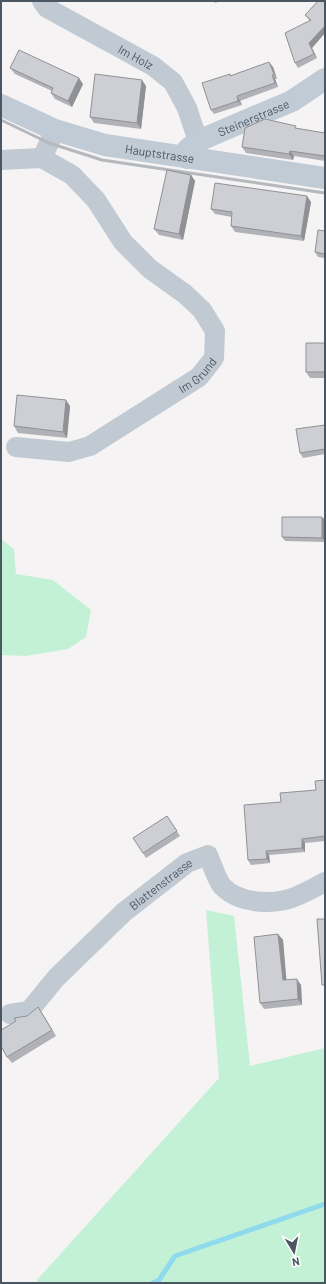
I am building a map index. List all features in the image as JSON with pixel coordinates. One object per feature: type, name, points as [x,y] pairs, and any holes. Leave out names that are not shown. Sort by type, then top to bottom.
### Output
[{"type":"street","name":"Im Holz","points":[[42,1],[47,8],[153,66],[173,82],[187,108],[192,150]]},
{"type":"street","name":"Steinerstrasse","points":[[192,150],[292,101],[325,79]]},
{"type":"street","name":"Hauptstrasse","points":[[1,105],[55,130],[105,145],[192,150],[325,178]]},
{"type":"street","points":[[1,160],[42,158],[55,130]]},
{"type":"street","name":"Im Grund","points":[[16,447],[70,452],[90,446],[199,377],[214,358],[215,330],[202,310],[185,294],[144,264],[123,242],[96,200],[72,175],[42,158]]},
{"type":"street","name":"Blattenstrasse","points":[[10,1014],[29,1010],[56,978],[124,912],[187,863],[208,855],[221,885],[235,897],[247,901],[282,900],[297,897],[325,882]]},
{"type":"green space","points":[[1,539],[14,549],[16,574],[53,580],[91,610],[86,637],[68,649],[26,656],[1,655]]},
{"type":"green space","points":[[206,910],[234,916],[250,1066],[325,1048],[325,1283],[37,1283],[37,1280],[219,1078]]},
{"type":"building","points":[[318,1],[325,1],[325,26],[309,43],[314,54],[295,63],[285,33],[311,20],[305,15]]},
{"type":"building","points":[[19,50],[79,78],[68,101],[51,93],[53,88],[10,68]]},
{"type":"building","points":[[269,62],[274,74],[272,75],[275,83],[237,96],[238,101],[211,110],[202,83],[230,74],[230,76]]},
{"type":"building","points":[[95,74],[142,80],[137,123],[90,117]]},
{"type":"building","points":[[265,119],[296,126],[295,128],[325,133],[325,156],[290,151],[289,154],[242,147],[245,128]]},
{"type":"building","points":[[167,170],[191,175],[179,234],[154,229]]},
{"type":"building","points":[[215,183],[307,196],[301,236],[231,226],[232,212],[211,209]]},
{"type":"building","points":[[318,230],[325,231],[325,254],[315,252]]},
{"type":"building","points":[[306,343],[325,343],[325,372],[306,372]]},
{"type":"building","points":[[17,395],[66,400],[63,432],[14,426]]},
{"type":"building","points":[[325,425],[325,449],[300,453],[296,429]]},
{"type":"building","points":[[282,517],[322,517],[322,538],[282,537]]},
{"type":"building","points":[[325,780],[325,836],[302,839],[302,848],[266,851],[267,859],[248,860],[244,805],[281,802],[280,793],[316,790],[315,781]]},
{"type":"building","points":[[167,816],[177,831],[143,853],[133,838]]},
{"type":"building","points":[[317,919],[325,919],[325,985],[322,985]]},
{"type":"building","points":[[278,934],[283,980],[297,979],[298,999],[260,1003],[254,937]]},
{"type":"building","points":[[38,1007],[52,1030],[7,1057],[1,1046],[1,1030],[16,1021],[14,1018],[27,1016]]},
{"type":"waterway","points":[[153,1283],[159,1280],[175,1256],[325,1204]]},
{"type":"railway","points":[[1,120],[49,143],[102,160],[325,193]]}]
